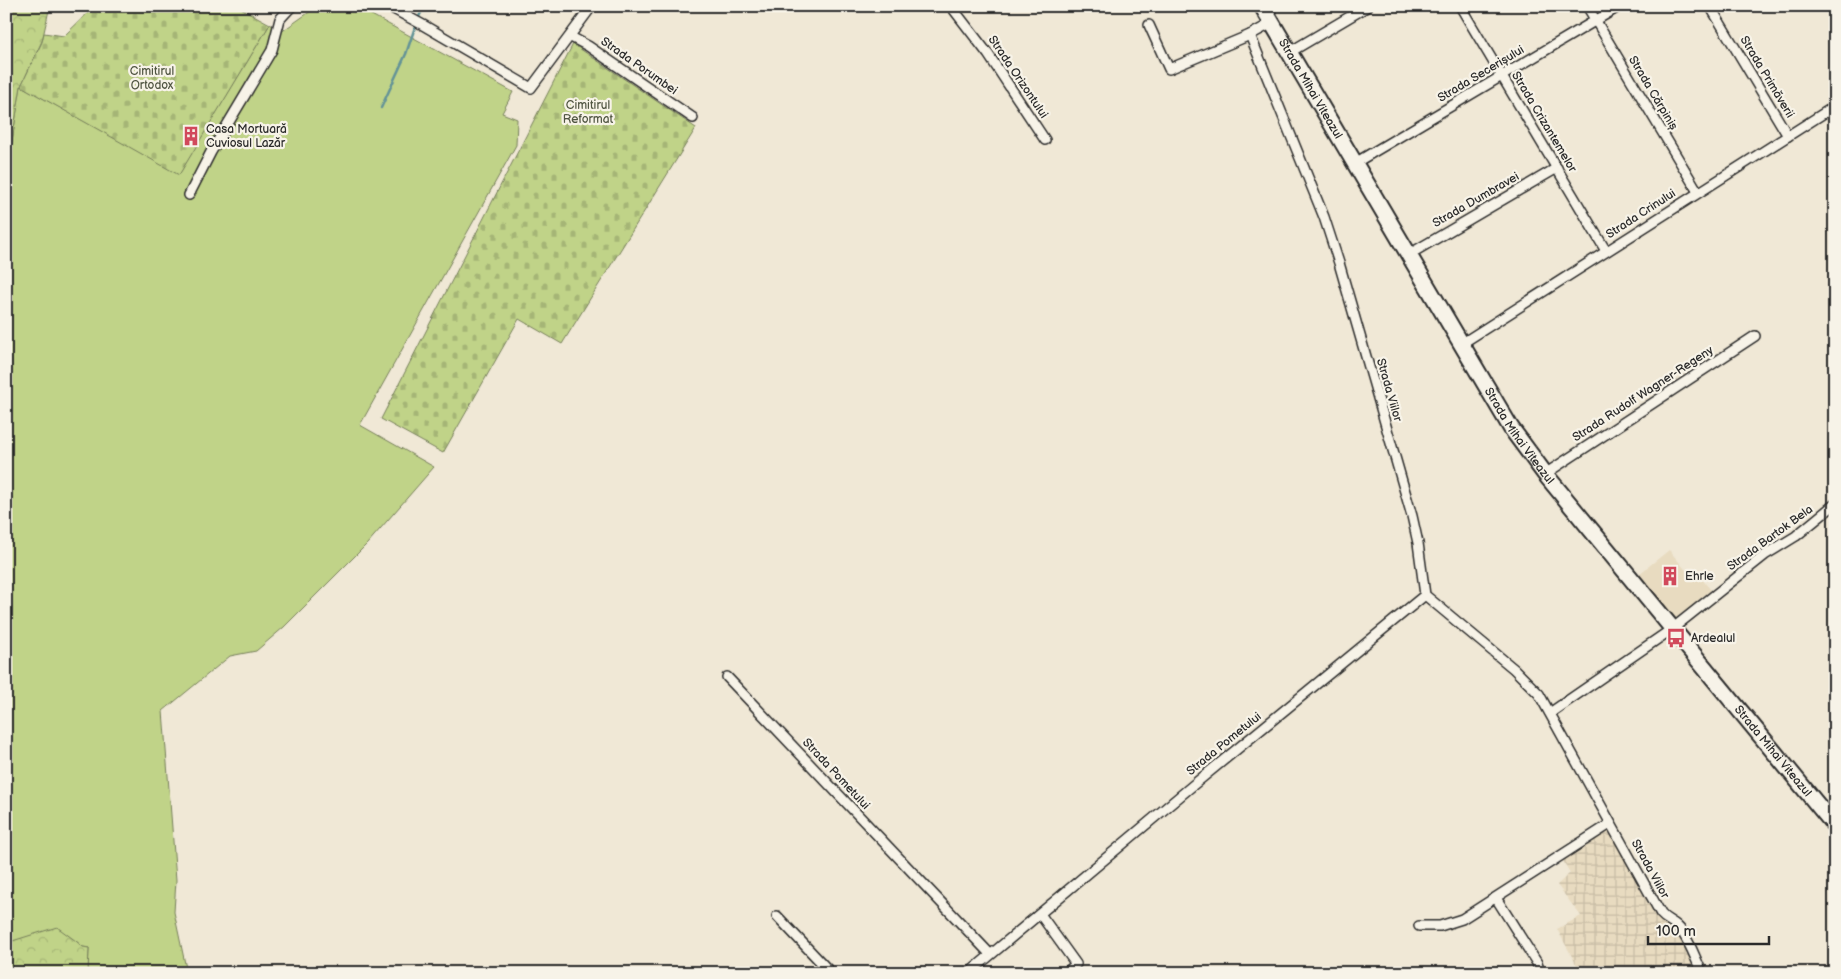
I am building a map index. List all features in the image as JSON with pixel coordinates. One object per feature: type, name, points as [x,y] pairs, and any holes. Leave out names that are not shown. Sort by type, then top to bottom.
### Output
[{"type":"highway","name":"Strada Mihai Viteazul","points":[[1262,6],[1511,428],[1545,474],[1835,826]]},
{"type":"street","points":[[189,195],[211,152],[272,50],[280,19],[292,6]]},
{"type":"street","points":[[388,6],[423,24],[531,88],[571,37],[592,6]]},
{"type":"street","name":"Strada Orizontului","points":[[951,6],[988,54],[1045,140]]},
{"type":"street","points":[[1290,52],[1368,6]]},
{"type":"street","name":"Strada Crizantemelor","points":[[1460,6],[1606,251]]},
{"type":"street","name":"Strada Cărpiniș","points":[[1587,6],[1698,192]]},
{"type":"street","name":"Strada Secerișului","points":[[1355,163],[1620,6]]},
{"type":"street","name":"Strada Primăverii","points":[[1710,6],[1788,136]]},
{"type":"street","points":[[1149,25],[1169,69],[1250,35],[1272,23]]},
{"type":"street","name":"Strada Viilor","points":[[1250,35],[1324,217],[1339,263],[1412,516],[1425,595],[1540,694],[1661,914],[1682,932],[1702,973]]},
{"type":"street","name":"Strada Porumbei","points":[[571,37],[588,46],[693,118]]},
{"type":"street","name":"Strada Crinului","points":[[1461,344],[1835,106]]},
{"type":"street","name":"Strada Dumbravei","points":[[1408,255],[1557,168]]},
{"type":"street","name":"Strada Rudolf Wagner-Regeny","points":[[1545,474],[1755,336]]},
{"type":"street","name":"Strada Bartok Bela","points":[[1672,629],[1765,555],[1796,536],[1835,504]]},
{"type":"street","name":"Strada Pometului","points":[[969,973],[1425,595]]},
{"type":"street","points":[[1550,714],[1672,629]]},
{"type":"street","name":"Strada Pometului","points":[[727,677],[990,954]]},
{"type":"street","points":[[1419,926],[1450,924],[1462,919],[1610,824]]},
{"type":"street","points":[[1496,898],[1537,963],[1540,973]]},
{"type":"street","points":[[1040,914],[1076,964],[1066,973]]},
{"type":"street","points":[[777,916],[832,973]]},
{"type":"shaded area","points":[[1669,550],[1689,574],[1694,570],[1711,590],[1675,619],[1639,574]]},
{"type":"shaded area","points":[[1609,830],[1662,921],[1679,933],[1700,973],[1581,973],[1557,929],[1581,916],[1557,885],[1570,873],[1562,859]]},
{"type":"green space","points":[[6,6],[51,6],[42,41],[21,86],[6,177]]},
{"type":"green space","name":"Cimitirul Ortodox","points":[[95,6],[237,6],[270,24],[179,175],[21,86],[42,42],[44,33],[64,36]]},
{"type":"green space","points":[[318,6],[355,6],[513,92],[502,113],[517,119],[516,145],[360,425],[434,467],[367,544],[284,627],[256,651],[230,656],[163,711],[176,880],[174,912],[187,973],[88,973],[89,948],[83,947],[76,941],[6,943],[6,177],[21,86],[179,174],[270,24],[281,32]]},
{"type":"green space","name":"Cimitirul Reformat","points":[[573,44],[696,128],[562,344],[519,319],[443,453],[381,419]]},
{"type":"green space","points":[[57,927],[83,947],[89,948],[88,973],[6,973],[6,943]]},
{"type":"waterway","points":[[418,19],[424,6]]},
{"type":"waterway","points":[[381,108],[406,54],[416,24]]},
{"type":"place","name":"Casa Mortuară Cuviosul Lazăr","points":[[191,136]]},
{"type":"place","name":"Ehrle","points":[[1670,576]]},
{"type":"place","name":"Ardealul","points":[[1676,638]]}]
